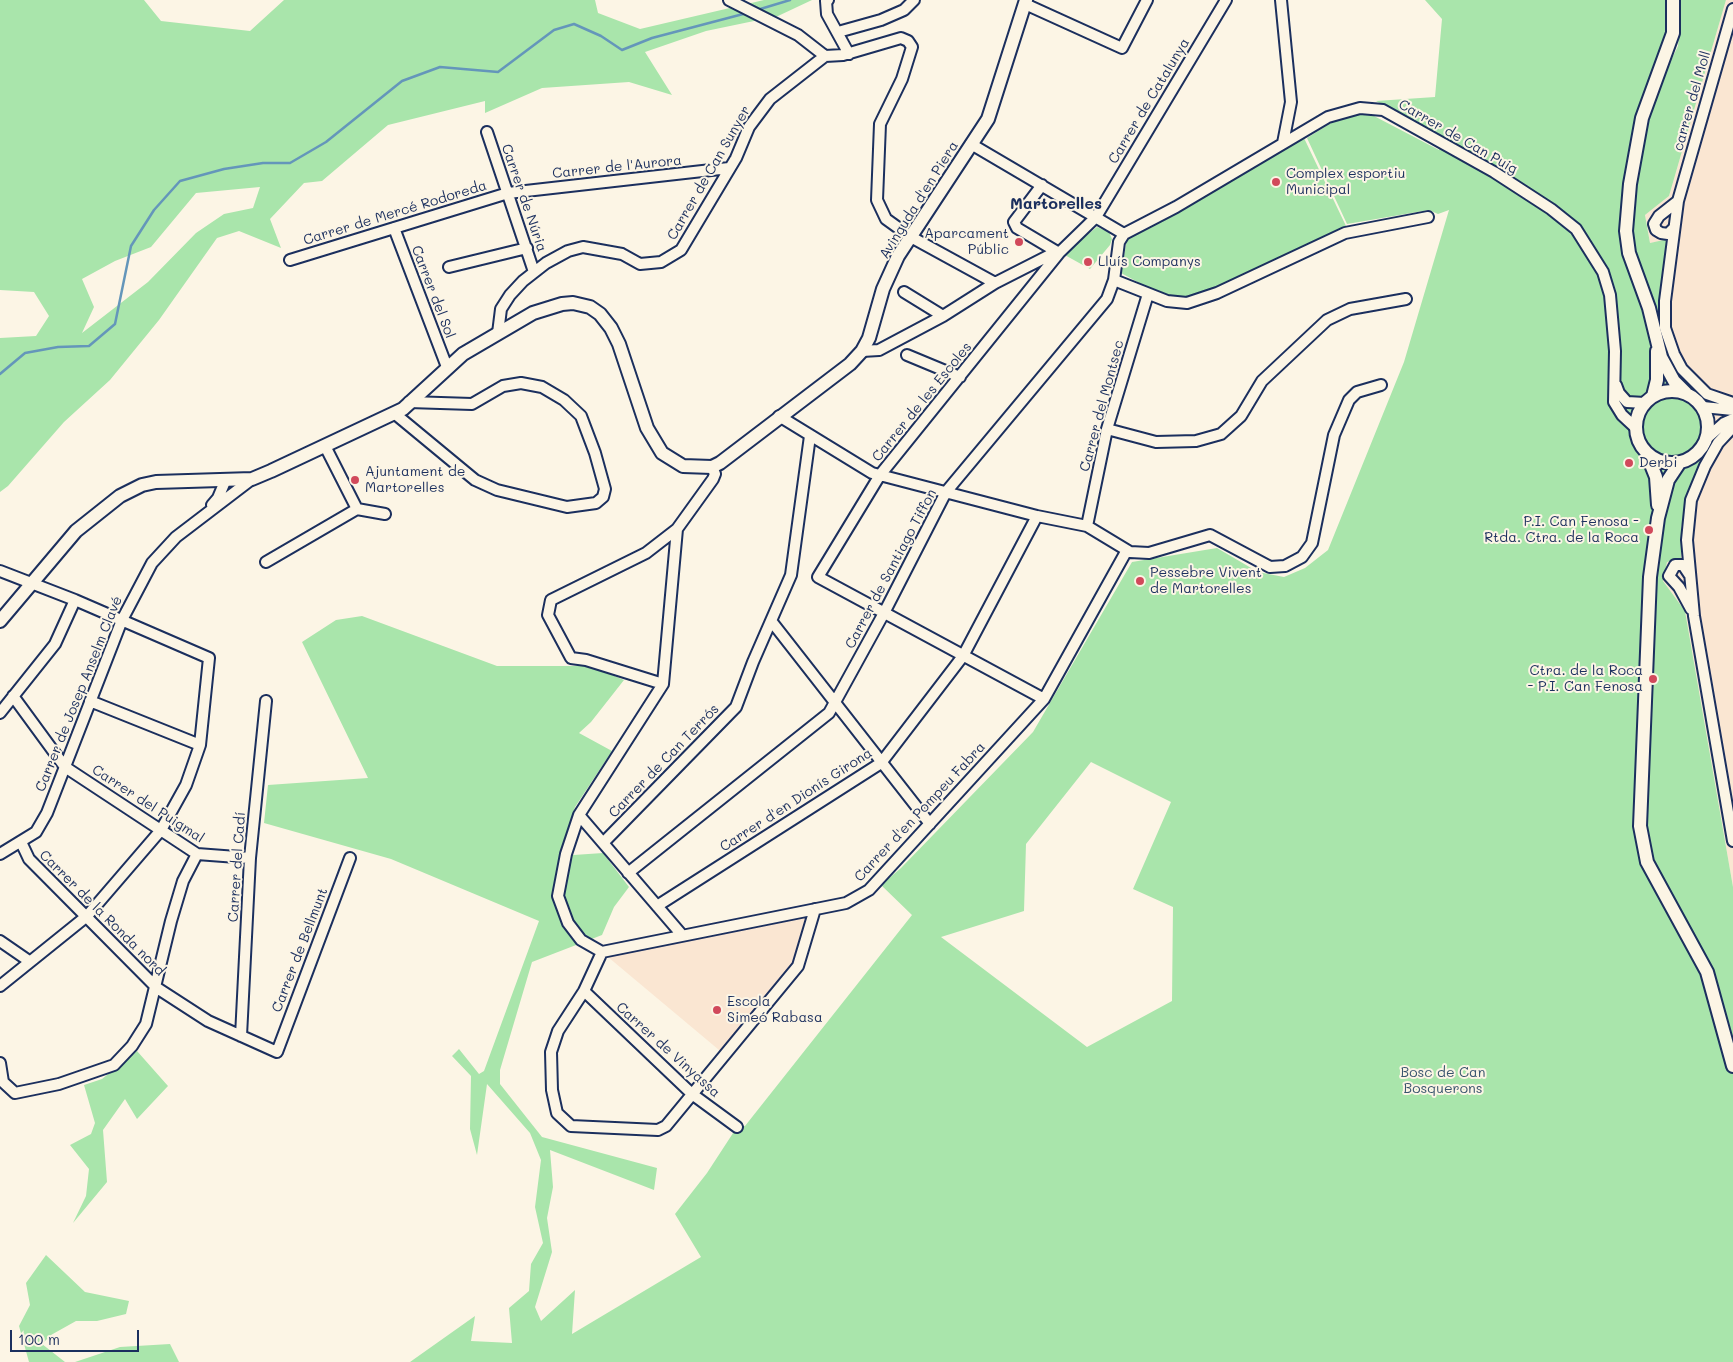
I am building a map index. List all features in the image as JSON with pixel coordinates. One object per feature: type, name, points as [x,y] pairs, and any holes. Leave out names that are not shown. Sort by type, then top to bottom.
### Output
[{"type":"street","points":[[729,0],[798,35],[825,56],[849,54],[901,38],[908,41],[912,48],[902,78],[880,124],[877,200],[886,219],[911,237],[995,283]]},
{"type":"street","points":[[828,0],[826,1],[827,14],[849,54]]},
{"type":"street","points":[[838,32],[881,20],[904,10],[914,0]]},
{"type":"street","points":[[1026,2],[1122,48],[1147,0]]},
{"type":"street","name":"Carrer de Catalunya","points":[[1096,216],[1226,0]]},
{"type":"street","points":[[1281,0],[1292,102],[1283,143]]},
{"type":"street","points":[[1672,0],[1674,21],[1672,41],[1642,118],[1634,161],[1627,222],[1629,253],[1649,308],[1661,357],[1674,381],[1703,407],[1708,423],[1706,439]]},
{"type":"street","name":"Avinguda d'en Piera","points":[[712,467],[850,364],[862,351],[869,338],[883,290],[898,256],[988,119],[1026,2]]},
{"type":"street","name":"carrer del Moll","points":[[1733,9],[1678,201],[1665,301],[1665,328],[1674,354],[1682,369],[1707,394],[1733,403]]},
{"type":"street","name":"Carrer de Can Sunyer","points":[[498,333],[500,310],[510,294],[534,272],[561,255],[583,247],[622,254],[640,264],[661,262],[681,250],[729,168],[749,127],[770,99],[825,56]]},
{"type":"street","name":"Carrer de Can Puig","points":[[1124,234],[1176,207],[1283,143],[1337,114],[1360,108],[1372,108],[1394,116],[1494,172],[1551,209],[1576,229],[1602,272],[1614,311],[1614,402],[1616,408],[1636,428]]},
{"type":"street","name":"Carrer de Núria","points":[[487,132],[534,272]]},
{"type":"street","points":[[971,144],[1124,234]]},
{"type":"street","name":"Carrer de l'Aurora","points":[[508,193],[729,168]]},
{"type":"street","points":[[1042,185],[1014,222],[1017,228],[1059,253]]},
{"type":"street","name":"Carrer de Mercé Rodoreda","points":[[290,260],[508,193]]},
{"type":"street","points":[[1674,228],[1668,234],[1661,233],[1656,230],[1654,224],[1658,216],[1678,201]]},
{"type":"street","points":[[862,351],[879,350],[943,316],[995,283],[1052,254],[1059,253],[1096,216]]},
{"type":"street","points":[[1114,280],[1167,301],[1187,303],[1217,293],[1345,233],[1428,217]]},
{"type":"street","name":"Carrer del Sol","points":[[394,228],[447,366]]},
{"type":"street","name":"Carrer de Santiago Tiffon","points":[[628,873],[829,712],[884,613],[946,492],[1107,299],[1114,280],[1119,242],[1124,234]]},
{"type":"street","points":[[450,267],[527,248]]},
{"type":"street","name":"Carrer de les Escoles","points":[[884,613],[818,577],[880,475],[1059,253]]},
{"type":"street","points":[[904,292],[943,316]]},
{"type":"street","name":"Carrer del Montsec","points":[[1087,526],[1107,429],[1148,294]]},
{"type":"street","points":[[1107,429],[1156,442],[1196,441],[1221,434],[1241,416],[1262,381],[1327,320],[1350,309],[1406,299]]},
{"type":"street","name":"Carrer de Josep Anselm Clavé","points":[[0,854],[36,832],[47,813],[122,620],[152,563],[176,536],[252,479],[394,413],[409,402],[447,366],[533,313],[562,304],[573,303],[590,307],[600,314],[611,328],[619,344],[647,428],[662,454],[683,466],[712,467]]},
{"type":"street","points":[[1657,340],[1656,380],[1636,428],[1638,440],[1646,452],[1656,478],[1658,518]]},
{"type":"street","points":[[907,355],[960,377]]},
{"type":"street","points":[[1615,382],[1619,394],[1627,402],[1649,399],[1671,391],[1686,393]]},
{"type":"street","points":[[394,413],[475,480],[497,490],[567,507],[596,503],[603,497],[605,489],[595,453],[581,416],[564,400],[542,387],[521,384],[502,386],[472,404],[409,402]]},
{"type":"street","points":[[779,416],[872,473],[1037,516],[1087,526],[1127,550],[1149,553],[1210,535],[1270,566],[1285,566],[1302,557],[1312,543],[1334,435],[1349,400],[1357,392],[1381,385]]},
{"type":"street","points":[[1703,407],[1733,410]]},
{"type":"street","points":[[1733,419],[1724,422],[1706,439],[1697,452],[1680,462],[1668,480],[1658,518],[1650,578],[1640,810],[1642,840],[1653,873],[1707,972],[1733,1066]]},
{"type":"street","points":[[1733,427],[1718,443],[1705,466],[1691,500],[1687,540],[1694,616],[1730,808],[1733,841]]},
{"type":"street","name":"Carrer de Can Terrós","points":[[603,843],[736,707],[753,662],[791,575],[810,436]]},
{"type":"street","points":[[325,446],[358,509]]},
{"type":"street","points":[[1646,452],[1664,462],[1680,462]]},
{"type":"street","points":[[663,684],[586,660],[571,658],[548,615],[551,600],[646,553],[677,529],[713,479],[715,474],[712,467]]},
{"type":"street","points":[[206,479],[214,490],[214,503]]},
{"type":"street","points":[[228,479],[231,488],[228,497]]},
{"type":"street","name":"Carrer de Josep Anselm Clavé","points":[[205,514],[228,479]]},
{"type":"street","points":[[0,621],[76,531],[120,496],[142,485],[156,482],[252,479]]},
{"type":"street","points":[[266,562],[358,509],[385,514]]},
{"type":"street","name":"Carrer d'en Dionís Girona","points":[[657,906],[881,763],[963,656],[1037,516]]},
{"type":"street","points":[[677,529],[663,684],[579,815],[566,854],[558,896],[568,923],[581,940],[602,952],[584,991],[558,1031],[551,1052],[552,1090],[557,1113],[571,1126],[658,1130],[666,1126],[798,966],[815,909]]},
{"type":"street","name":"Carrer d'en Pompeu Fabra","points":[[602,952],[846,903],[869,890],[1044,699],[1127,550]]},
{"type":"street","points":[[1689,574],[1683,565],[1675,565],[1668,576],[1687,600],[1694,616]]},
{"type":"street","points":[[0,571],[75,600],[209,658],[200,745],[186,785],[161,830],[87,916],[0,986]]},
{"type":"street","points":[[0,713],[55,644],[75,600]]},
{"type":"street","points":[[884,613],[1044,699]]},
{"type":"street","points":[[772,622],[930,824]]},
{"type":"street","points":[[13,696],[65,767]]},
{"type":"street","points":[[90,701],[200,745]]},
{"type":"street","name":"Carrer del Cadí","points":[[241,1036],[250,858],[266,701]]},
{"type":"street","name":"Carrer del Puigmal","points":[[65,767],[197,854],[250,858]]},
{"type":"street","points":[[579,815],[682,935]]},
{"type":"street","name":"Carrer de la Ronda nord","points":[[21,842],[29,859],[157,988],[208,1021],[277,1052]]},
{"type":"street","points":[[0,1063],[4,1082],[14,1093],[60,1084],[107,1068],[114,1065],[132,1046],[146,1024],[157,988],[181,889],[197,854]]},
{"type":"street","name":"Carrer de Bellmunt","points":[[277,1052],[350,858]]},
{"type":"street","points":[[0,941],[29,961]]},
{"type":"street","name":"Carrer de Vinyassa","points":[[584,991],[692,1094],[737,1127]]},
{"type":"shaded area","points":[[1726,0],[1733,0],[1733,887],[1685,611],[1663,581],[1667,562],[1681,559],[1681,529],[1689,489],[1707,451],[1718,435],[1711,404],[1673,369],[1665,345],[1658,308],[1668,240],[1650,243],[1645,215],[1669,196]]},
{"type":"shaded area","name":"Escola Simeó Rabasa","points":[[815,909],[798,966],[725,1055],[602,952]]},
{"type":"green space","points":[[0,0],[144,0],[161,21],[250,31],[284,0],[595,0],[598,13],[640,29],[764,0],[812,0],[778,16],[706,31],[645,52],[672,95],[629,82],[542,88],[485,113],[485,101],[388,125],[322,181],[304,183],[270,219],[281,248],[239,231],[217,238],[159,320],[110,380],[64,422],[8,486],[0,492],[0,338],[36,336],[49,316],[34,292],[0,290]],"holes":[[[260,187],[253,208],[224,214],[196,233],[148,282],[82,333],[94,307],[82,279],[115,261],[151,247],[196,193]]]},
{"type":"green space","name":"Bosc de Can Bosquerons","points":[[1425,0],[1666,0],[1667,31],[1662,54],[1640,106],[1628,163],[1620,235],[1624,256],[1631,229],[1643,136],[1654,95],[1678,46],[1678,0],[1726,0],[1669,196],[1645,215],[1650,243],[1668,239],[1658,308],[1665,345],[1673,369],[1711,404],[1718,435],[1707,451],[1689,489],[1681,529],[1681,559],[1667,562],[1663,581],[1685,611],[1733,887],[1733,1362],[410,1362],[475,1316],[471,1341],[512,1343],[509,1308],[529,1291],[531,1264],[543,1243],[535,1207],[541,1160],[530,1133],[487,1084],[477,1155],[470,1129],[471,1076],[452,1056],[459,1049],[479,1074],[484,1071],[539,921],[391,859],[264,823],[268,785],[368,778],[302,642],[336,620],[362,616],[497,666],[591,666],[624,680],[591,722],[579,733],[612,751],[575,807],[559,856],[603,853],[629,887],[614,907],[602,935],[532,962],[500,1070],[500,1084],[542,1137],[657,1168],[654,1190],[550,1150],[553,1187],[547,1218],[552,1252],[535,1307],[541,1321],[575,1290],[572,1334],[701,1257],[675,1214],[707,1173],[737,1127],[745,1126],[912,915],[881,885],[901,868],[1033,732],[1132,562],[1217,548],[1258,572],[1284,577],[1305,568],[1328,550],[1404,362],[1449,210],[1438,214],[1429,210],[1347,224],[1307,138],[1347,113],[1374,116],[1439,150],[1434,132],[1376,101],[1435,97],[1442,19]],"holes":[[[1091,762],[1171,802],[1133,889],[1173,907],[1172,1001],[1087,1047],[941,937],[1024,911],[1026,844]]]},
{"type":"green space","name":"Complex esportiu Municipal","points":[[1304,138],[1346,226],[1208,293],[1177,298],[1158,293],[1121,273],[1127,239]]},
{"type":"green space","points":[[1097,227],[1109,232],[1112,239],[1110,245],[1090,269],[1063,254]]},
{"type":"green space","points":[[137,1051],[168,1086],[137,1119],[125,1099],[103,1130],[107,1182],[73,1223],[86,1196],[89,1169],[70,1145],[91,1134],[95,1123],[84,1085],[102,1079]]},
{"type":"green space","points":[[46,1255],[85,1292],[129,1301],[126,1314],[97,1321],[76,1321],[51,1335],[42,1344],[65,1362],[29,1362],[19,1326],[30,1305],[26,1283]]},
{"type":"green space","points":[[170,1344],[179,1362],[75,1362],[120,1347]]},
{"type":"waterway","points":[[757,10],[790,0]]},
{"type":"waterway","points":[[0,374],[25,353],[58,347],[89,346],[115,324],[131,246],[154,210],[180,181],[224,169],[263,163],[290,163],[326,142],[402,81],[440,67],[498,72],[554,30],[574,24],[601,36],[622,50],[652,38],[747,13]]},
{"type":"place","name":"Complex esportiu Municipal","points":[[1276,182]]},
{"type":"place","name":"Aparcament Públic","points":[[1019,242]]},
{"type":"place","name":"Lluís Companys","points":[[1088,262]]},
{"type":"place","name":"Derbi","points":[[1629,463]]},
{"type":"place","name":"Ajuntament de Martorelles","points":[[355,480]]},
{"type":"place","name":"P.I. Can Fenosa - Rtda. Ctra. de la Roca","points":[[1649,530]]},
{"type":"place","name":"Pessebre Vivent de Martorelles","points":[[1140,581]]},
{"type":"place","name":"Ctra. de la Roca - P.I. Can Fenosa","points":[[1653,679]]},
{"type":"place","name":"Escola Simeó Rabasa","points":[[717,1010]]},
{"type":"district","name":"Martorelles","points":[[1056,204]]}]
